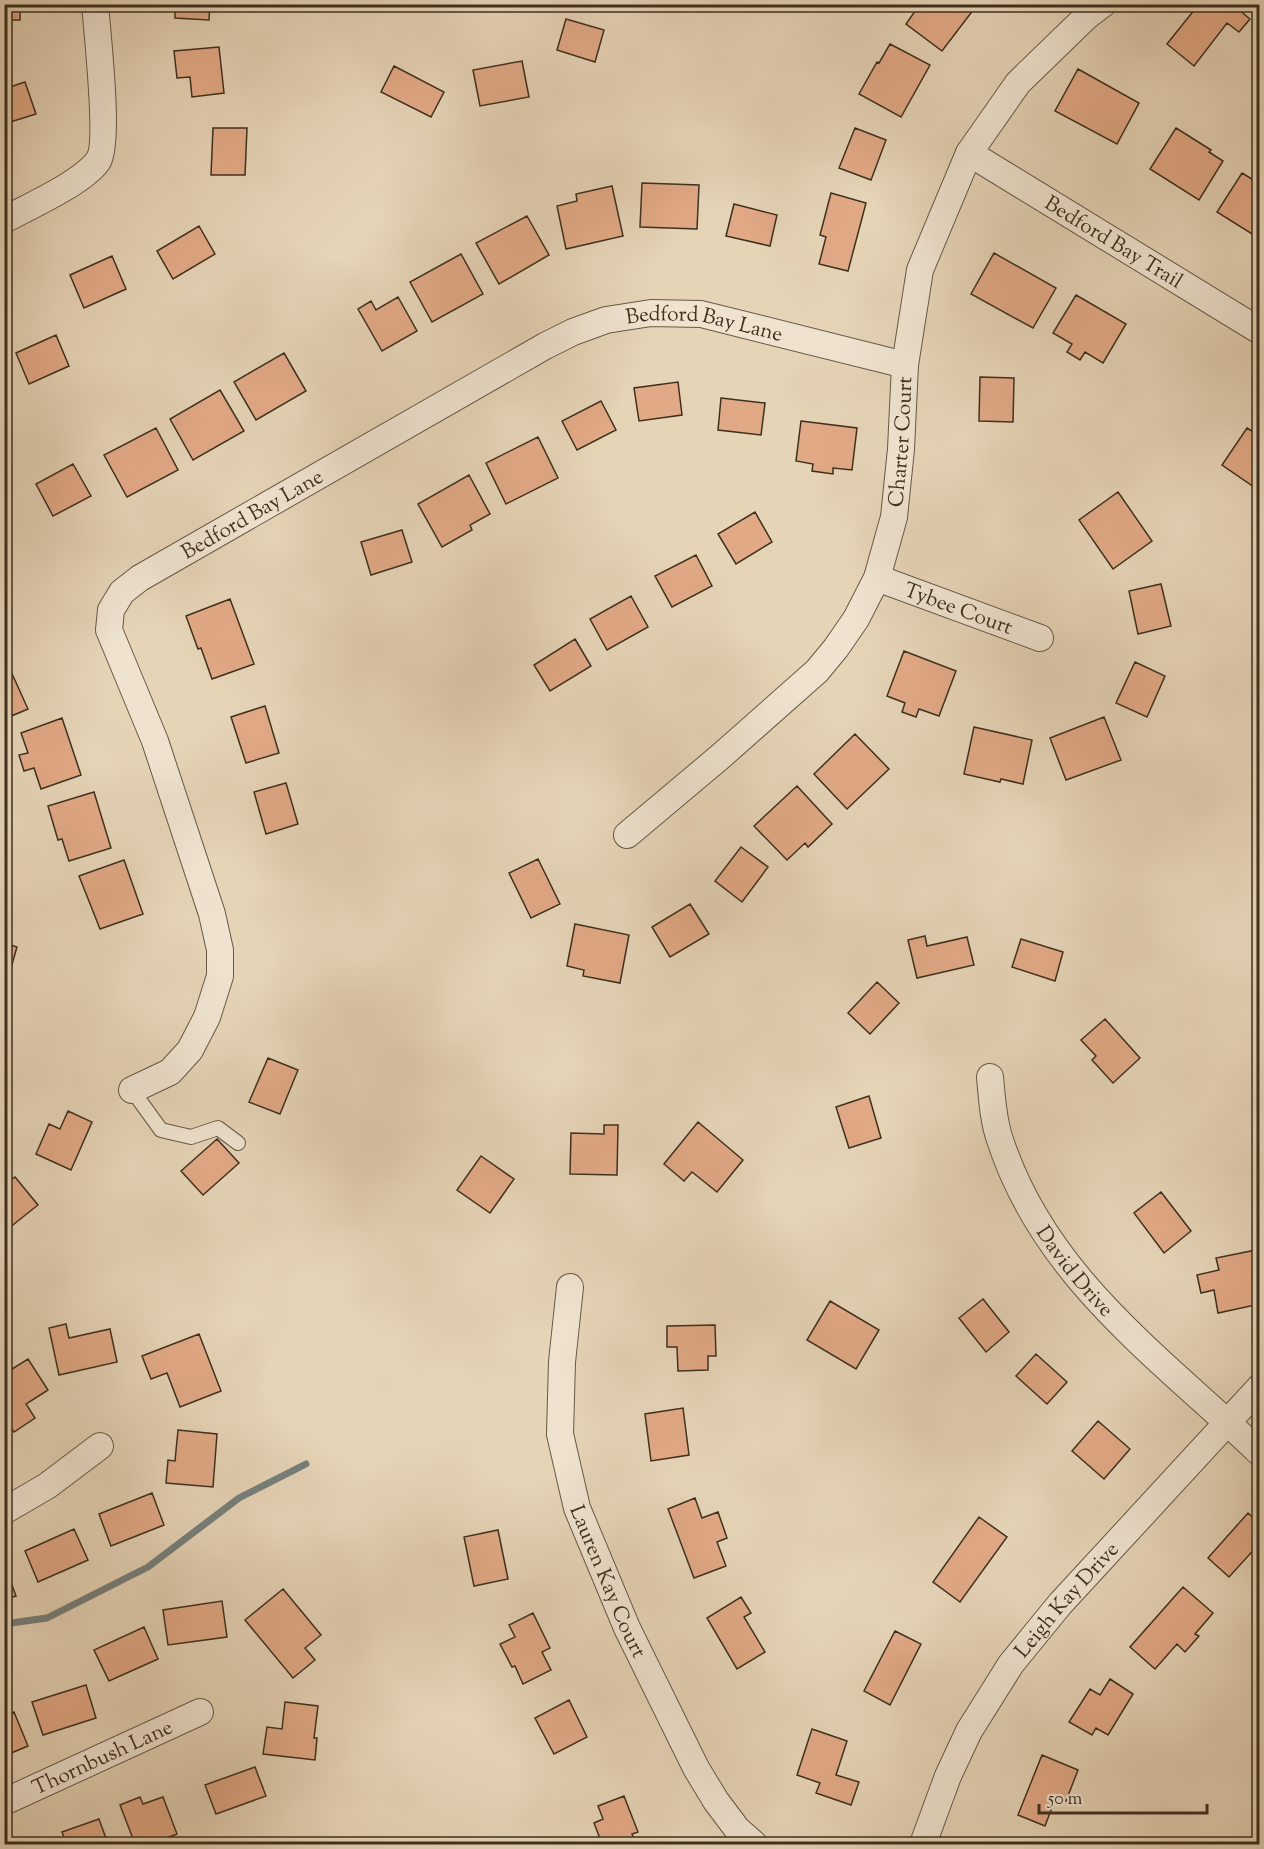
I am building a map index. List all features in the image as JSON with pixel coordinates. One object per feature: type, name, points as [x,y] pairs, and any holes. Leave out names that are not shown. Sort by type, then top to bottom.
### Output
[{"type":"street","points":[[4,220],[84,174],[99,159],[104,137],[95,4]]},
{"type":"street","name":"Charter Court","points":[[627,834],[721,756],[817,671],[856,619],[877,578],[894,517],[901,449],[905,364],[920,270],[969,153],[1018,83],[1102,4]]},
{"type":"street","name":"Bedford Bay Trail","points":[[969,153],[1260,331]]},
{"type":"street","name":"Bedford Bay Lane","points":[[132,1090],[170,1072],[190,1050],[207,1017],[220,976],[220,950],[212,914],[155,741],[109,630],[111,610],[122,592],[150,572],[545,346],[573,332],[606,320],[651,313],[701,314],[905,364]]},
{"type":"street","name":"Tybee Court","points":[[877,578],[1040,638]]},
{"type":"street","name":"David Drive","points":[[990,1077],[994,1114],[1000,1140],[1035,1217],[1060,1257],[1089,1293],[1196,1396],[1260,1453]]},
{"type":"street","name":"Lauren Kay Court","points":[[570,1287],[562,1362],[560,1434],[576,1508],[627,1628],[696,1768],[730,1820],[754,1845]]},
{"type":"street","name":"Leigh Kay Drive","points":[[923,1845],[948,1776],[969,1731],[1011,1664],[1059,1604],[1260,1387]]},
{"type":"street","points":[[4,1511],[47,1486],[100,1446]]},
{"type":"street","name":"Thornbush Lane","points":[[4,1802],[200,1712]]},
{"type":"lane","points":[[132,1090],[161,1130],[191,1137],[218,1128],[238,1143]]},
{"type":"building","points":[[4,4],[20,4],[20,20],[4,20]]},
{"type":"building","points":[[175,4],[210,4],[209,20],[175,18]]},
{"type":"building","points":[[920,4],[977,5],[942,51],[906,24]]},
{"type":"building","points":[[1199,4],[1232,4],[1250,19],[1239,32],[1227,23],[1194,66],[1167,44]]},
{"type":"building","points":[[566,19],[604,30],[595,62],[557,50]]},
{"type":"building","points":[[890,44],[930,65],[901,117],[859,94]]},
{"type":"building","points":[[219,47],[224,93],[192,97],[190,77],[177,78],[174,51]]},
{"type":"building","points":[[522,61],[529,97],[480,106],[473,70]]},
{"type":"building","points":[[394,66],[444,92],[431,117],[381,92]]},
{"type":"building","points":[[1078,69],[1139,103],[1117,144],[1055,111]]},
{"type":"building","points":[[25,82],[36,114],[4,124],[4,89]]},
{"type":"building","points":[[213,128],[247,128],[245,175],[211,175]]},
{"type":"building","points":[[855,128],[886,140],[871,180],[839,168]]},
{"type":"building","points":[[1176,128],[1211,150],[1209,152],[1223,161],[1199,200],[1150,169]]},
{"type":"building","points":[[1242,173],[1260,184],[1260,239],[1217,212]]},
{"type":"building","points":[[642,183],[699,185],[697,229],[640,227]]},
{"type":"building","points":[[612,186],[623,236],[566,249],[557,206],[577,201],[576,194]]},
{"type":"building","points":[[831,193],[866,203],[848,271],[819,264],[826,237],[820,235]]},
{"type":"building","points":[[734,204],[777,215],[770,246],[726,236]]},
{"type":"building","points":[[527,216],[549,255],[499,284],[476,243]]},
{"type":"building","points":[[199,226],[215,254],[173,279],[157,251]]},
{"type":"building","points":[[994,253],[1056,288],[1033,328],[971,294]]},
{"type":"building","points":[[461,254],[483,294],[432,322],[410,282]]},
{"type":"building","points":[[112,256],[126,289],[84,308],[70,275]]},
{"type":"building","points":[[1076,295],[1126,324],[1103,363],[1085,352],[1080,360],[1067,352],[1072,344],[1053,333]]},
{"type":"building","points":[[398,297],[417,331],[382,351],[358,309],[371,301],[376,310]]},
{"type":"building","points":[[56,335],[69,366],[29,384],[16,353]]},
{"type":"building","points":[[284,353],[306,391],[256,420],[234,382]]},
{"type":"building","points":[[980,377],[1014,378],[1013,422],[979,421]]},
{"type":"building","points":[[678,382],[682,415],[639,421],[634,388]]},
{"type":"building","points":[[220,390],[244,431],[193,460],[170,419]]},
{"type":"building","points":[[721,398],[765,403],[761,435],[718,430]]},
{"type":"building","points":[[601,401],[616,430],[577,450],[562,421]]},
{"type":"building","points":[[801,421],[857,428],[852,470],[833,468],[833,474],[812,471],[813,464],[796,461]]},
{"type":"building","points":[[156,428],[178,470],[127,497],[104,455]]},
{"type":"building","points":[[1247,428],[1260,436],[1260,491],[1222,465]]},
{"type":"building","points":[[538,437],[558,478],[506,504],[486,463]]},
{"type":"building","points":[[73,464],[91,496],[53,516],[36,484]]},
{"type":"building","points":[[469,475],[490,514],[470,525],[472,530],[442,547],[418,504]]},
{"type":"building","points":[[1118,492],[1152,541],[1113,569],[1079,520]]},
{"type":"building","points":[[755,512],[772,542],[736,564],[718,534]]},
{"type":"building","points":[[402,530],[412,562],[371,575],[361,542]]},
{"type":"building","points":[[4,531],[11,532],[4,554]]},
{"type":"building","points":[[696,555],[712,586],[672,607],[655,576]]},
{"type":"building","points":[[1161,584],[1171,626],[1138,634],[1129,591]]},
{"type":"building","points":[[631,596],[648,627],[607,650],[590,619]]},
{"type":"building","points":[[230,599],[254,664],[212,679],[186,616]]},
{"type":"building","points":[[575,639],[591,666],[550,691],[534,665]]},
{"type":"building","points":[[904,651],[956,671],[939,716],[919,709],[916,717],[902,712],[905,703],[887,696]]},
{"type":"building","points":[[4,656],[28,709],[4,719]]},
{"type":"building","points":[[1135,662],[1165,676],[1147,717],[1116,703]]},
{"type":"building","points":[[265,706],[279,753],[246,763],[231,717]]},
{"type":"building","points":[[1104,717],[1121,760],[1066,780],[1050,738]]},
{"type":"building","points":[[62,718],[81,775],[41,789],[34,768],[24,771],[19,755],[28,753],[21,733]]},
{"type":"building","points":[[974,727],[1032,740],[1023,784],[1001,779],[1000,782],[964,774]]},
{"type":"building","points":[[855,734],[889,769],[847,809],[814,774]]},
{"type":"building","points":[[286,783],[298,824],[266,834],[254,792]]},
{"type":"building","points":[[797,786],[832,824],[808,847],[805,843],[787,860],[754,826]]},
{"type":"building","points":[[94,792],[111,848],[69,861],[62,839],[58,840],[48,806]]},
{"type":"building","points":[[741,847],[768,867],[742,902],[715,881]]},
{"type":"building","points":[[538,859],[560,904],[531,918],[509,873]]},
{"type":"building","points":[[124,860],[143,914],[100,929],[79,876]]},
{"type":"building","points":[[690,904],[709,934],[670,957],[652,927]]},
{"type":"building","points":[[575,924],[629,935],[620,983],[583,976],[584,970],[567,966]]},
{"type":"building","points":[[925,936],[927,946],[967,937],[974,965],[917,978],[908,940]]},
{"type":"building","points":[[1021,939],[1063,952],[1055,981],[1012,967]]},
{"type":"building","points":[[4,943],[17,947],[4,992]]},
{"type":"building","points":[[877,982],[899,1003],[870,1034],[848,1013]]},
{"type":"building","points":[[1105,1019],[1140,1058],[1113,1083],[1092,1060],[1096,1056],[1081,1040]]},
{"type":"building","points":[[268,1058],[298,1070],[280,1114],[249,1102]]},
{"type":"building","points":[[869,1096],[881,1138],[849,1148],[836,1107]]},
{"type":"building","points":[[68,1111],[92,1122],[71,1170],[36,1154],[49,1124],[60,1129]]},
{"type":"building","points":[[698,1122],[743,1160],[717,1192],[692,1172],[684,1181],[664,1164]]},
{"type":"building","points":[[604,1125],[618,1125],[617,1175],[570,1174],[571,1133],[604,1134]]},
{"type":"building","points":[[217,1139],[239,1163],[203,1195],[181,1171]]},
{"type":"building","points":[[481,1156],[514,1179],[490,1213],[457,1190]]},
{"type":"building","points":[[15,1177],[38,1205],[4,1232],[4,1185]]},
{"type":"building","points":[[1161,1192],[1191,1231],[1164,1253],[1134,1213]]},
{"type":"building","points":[[1256,1250],[1260,1267],[1260,1304],[1218,1313],[1214,1290],[1201,1293],[1197,1275],[1219,1270],[1216,1258]]},
{"type":"building","points":[[983,1299],[1009,1332],[986,1352],[959,1318]]},
{"type":"building","points":[[830,1301],[879,1330],[856,1369],[807,1340]]},
{"type":"building","points":[[66,1324],[69,1338],[110,1329],[117,1362],[59,1375],[49,1328]]},
{"type":"building","points":[[715,1325],[716,1356],[708,1356],[708,1370],[678,1371],[677,1347],[667,1347],[667,1326]]},
{"type":"building","points":[[199,1334],[221,1391],[180,1407],[167,1373],[151,1379],[142,1356]]},
{"type":"building","points":[[1036,1354],[1067,1382],[1047,1404],[1016,1376]]},
{"type":"building","points":[[28,1359],[48,1390],[26,1404],[35,1418],[14,1432],[4,1418],[4,1374]]},
{"type":"building","points":[[683,1408],[689,1455],[651,1461],[645,1414]]},
{"type":"building","points":[[1098,1421],[1130,1449],[1104,1479],[1072,1451]]},
{"type":"building","points":[[178,1430],[217,1434],[213,1487],[166,1483],[168,1460],[175,1461]]},
{"type":"building","points":[[152,1493],[164,1525],[111,1546],[99,1514]]},
{"type":"building","points":[[695,1498],[702,1518],[718,1512],[727,1538],[717,1542],[726,1566],[694,1578],[668,1509]]},
{"type":"building","points":[[1248,1513],[1260,1524],[1260,1543],[1229,1577],[1208,1558]]},
{"type":"building","points":[[979,1517],[1007,1537],[960,1602],[933,1582]]},
{"type":"building","points":[[74,1529],[88,1560],[38,1582],[25,1551]]},
{"type":"building","points":[[498,1530],[508,1579],[474,1586],[464,1537]]},
{"type":"building","points":[[4,1563],[16,1596],[4,1600]]},
{"type":"building","points":[[1183,1587],[1213,1613],[1195,1634],[1199,1636],[1185,1652],[1177,1644],[1155,1669],[1130,1647]]},
{"type":"building","points":[[283,1589],[321,1635],[305,1648],[315,1660],[293,1678],[245,1620]]},
{"type":"building","points":[[741,1597],[751,1613],[744,1617],[765,1652],[737,1669],[707,1618]]},
{"type":"building","points":[[222,1601],[227,1637],[168,1645],[163,1610]]},
{"type":"building","points":[[533,1613],[550,1648],[542,1652],[551,1670],[523,1684],[515,1666],[512,1667],[500,1644],[515,1637],[509,1625]]},
{"type":"building","points":[[144,1627],[158,1659],[109,1681],[94,1650]]},
{"type":"building","points":[[895,1631],[921,1644],[890,1705],[864,1691]]},
{"type":"building","points":[[1110,1679],[1133,1694],[1108,1735],[1096,1728],[1092,1735],[1069,1722],[1090,1689],[1100,1695]]},
{"type":"building","points":[[86,1685],[96,1718],[43,1735],[32,1702]]},
{"type":"building","points":[[569,1700],[587,1737],[554,1754],[535,1718]]},
{"type":"building","points":[[285,1702],[318,1706],[314,1738],[317,1738],[315,1760],[263,1754],[267,1727],[282,1729]]},
{"type":"building","points":[[14,1712],[28,1746],[4,1756],[4,1716]]},
{"type":"building","points":[[812,1729],[847,1741],[836,1775],[859,1782],[851,1805],[816,1793],[820,1783],[797,1775]]},
{"type":"building","points":[[1042,1755],[1078,1770],[1066,1801],[1056,1797],[1045,1826],[1018,1815]]},
{"type":"building","points":[[255,1767],[266,1796],[216,1814],[205,1785]]},
{"type":"building","points":[[624,1796],[638,1832],[632,1834],[636,1844],[602,1844],[594,1823],[603,1819],[598,1806]]},
{"type":"building","points":[[140,1797],[143,1804],[163,1797],[177,1834],[151,1844],[135,1844],[120,1805]]},
{"type":"building","points":[[99,1819],[108,1844],[66,1844],[62,1832]]},
{"type":"waterway","points":[[4,1624],[47,1618],[148,1567],[239,1498],[306,1464]]}]
